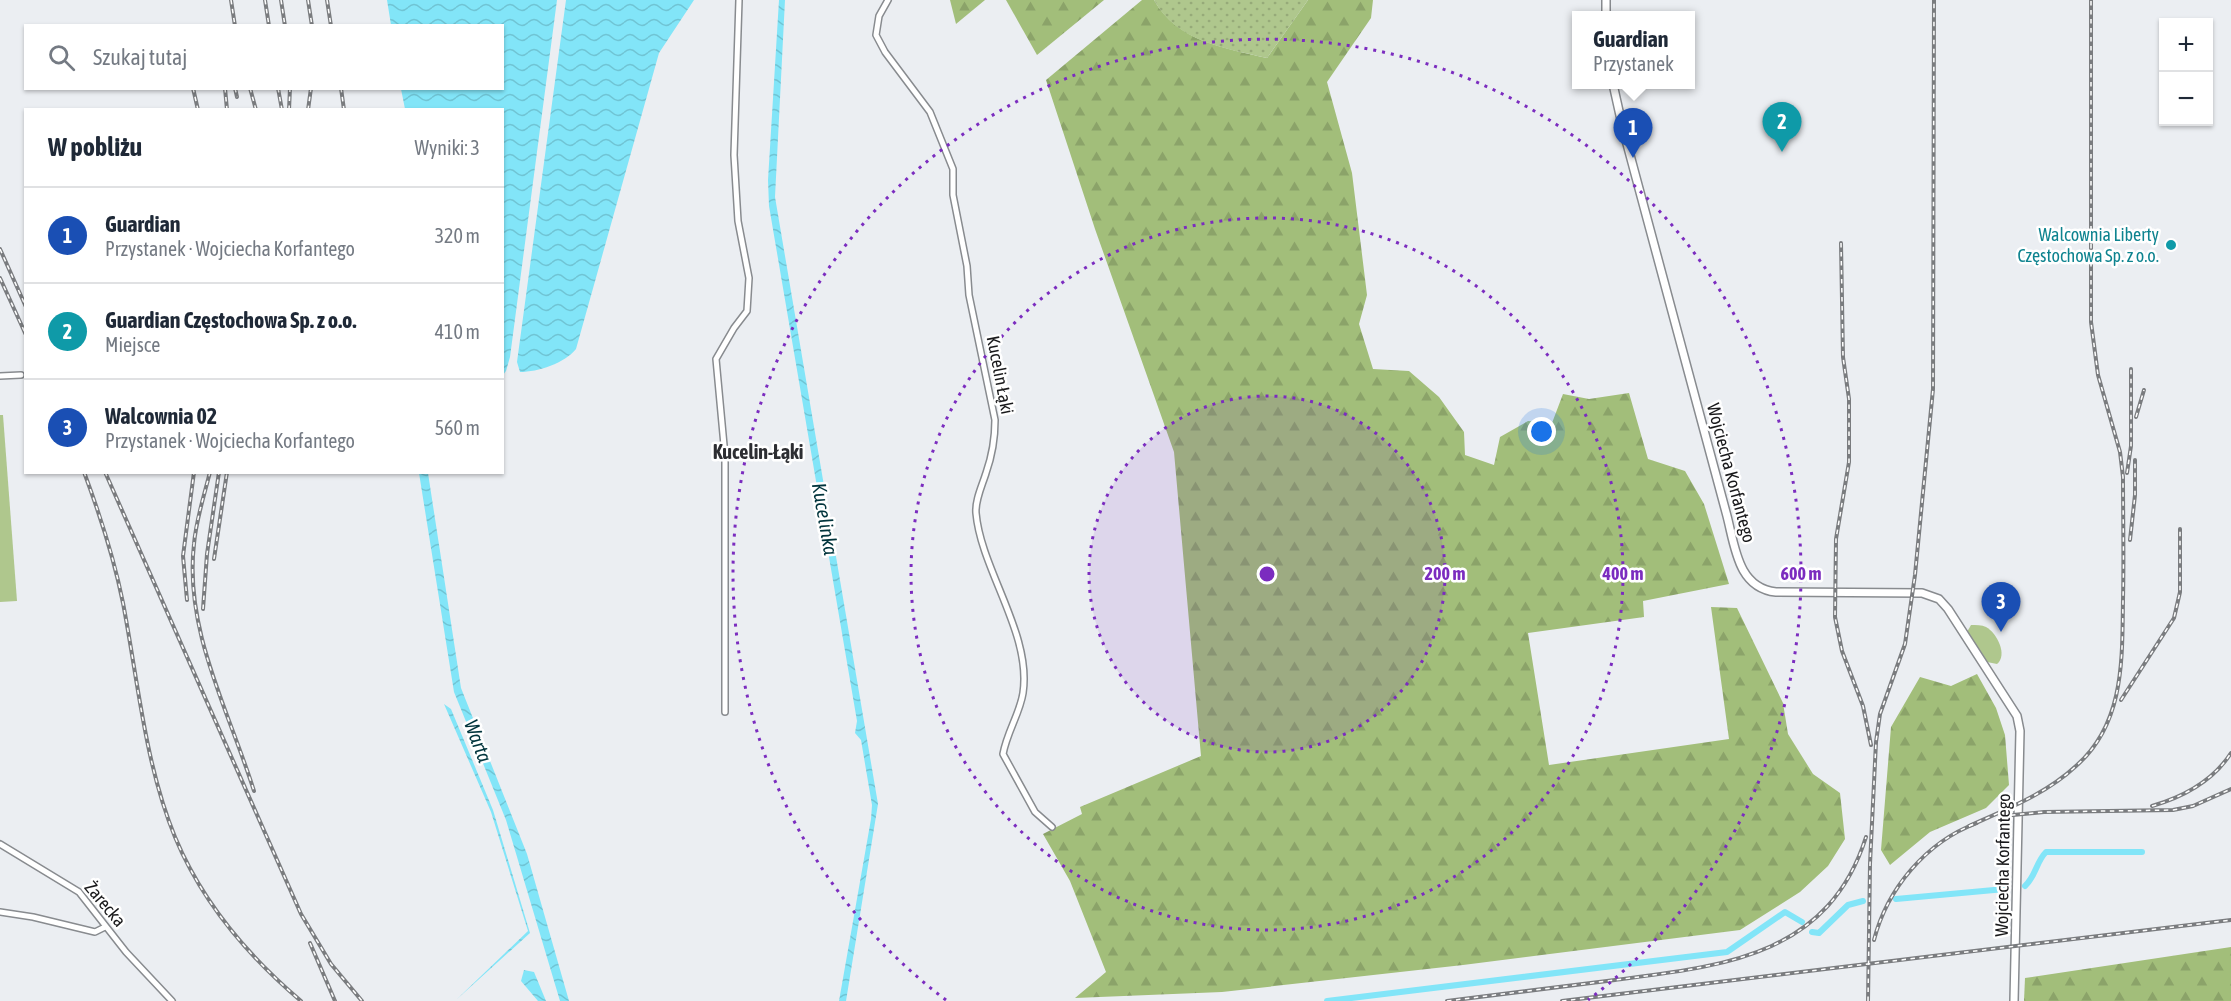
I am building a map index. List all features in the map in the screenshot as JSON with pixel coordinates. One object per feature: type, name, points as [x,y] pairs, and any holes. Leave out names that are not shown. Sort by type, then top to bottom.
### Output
[{"type":"street","points":[[725,711],[725,456],[716,359],[747,311],[749,278],[738,221],[734,155],[740,0]]},
{"type":"street","name":"Kucelin Łąki","points":[[888,0],[879,16],[876,35],[885,52],[930,112],[953,169],[953,195],[967,266],[969,295],[995,420],[995,438],[976,511],[980,531],[1018,644],[1023,677],[1023,694],[1009,727],[1003,754],[1035,812],[1052,827]]},
{"type":"street","name":"Wojciecha Korfantego","points":[[1614,89],[1724,505],[1746,577],[1759,588],[1776,592],[1922,593],[1935,597],[1948,609],[2017,716],[2020,731],[2019,859],[2014,1001]]},
{"type":"street","points":[[0,376],[21,375]]},
{"type":"street","name":"Żarecka","points":[[0,844],[79,892],[105,927],[172,1001]]},
{"type":"street","points":[[0,912],[43,919],[95,932],[105,927]]},
{"type":"green space","points":[[950,0],[985,0],[956,24]]},
{"type":"green space","points":[[1006,0],[1104,0],[1037,55]]},
{"type":"green space","points":[[1142,0],[1154,0],[1175,25],[1203,41],[1267,58],[1308,0],[1373,0],[1371,18],[1327,82],[1352,173],[1367,295],[1359,324],[1373,369],[1409,371],[1439,397],[1464,432],[1465,455],[1494,465],[1500,437],[1528,421],[1552,423],[1563,394],[1589,399],[1629,393],[1648,459],[1685,471],[1704,504],[1729,584],[1643,601],[1644,617],[1528,633],[1549,765],[1729,739],[1711,607],[1737,608],[1783,703],[1788,734],[1813,774],[1840,793],[1845,839],[1828,866],[1800,892],[1740,930],[1463,965],[1222,992],[1075,998],[1106,972],[1070,881],[1043,834],[1082,814],[1080,807],[1201,756],[1174,452],[1095,229],[1046,80]]},
{"type":"green space","points":[[1154,0],[1308,0],[1267,58],[1218,46],[1189,34],[1175,25]]},
{"type":"green space","points":[[0,415],[3,415],[17,601],[0,602]]},
{"type":"green space","points":[[1971,625],[1981,625],[1994,634],[2001,650],[1997,664],[1987,662],[1967,632]]},
{"type":"green space","points":[[1977,674],[1996,708],[2005,735],[2009,785],[1986,808],[1930,832],[1890,865],[1881,850],[1891,727],[1920,677],[1951,686]]},
{"type":"green space","points":[[2231,947],[2231,1001],[2024,1001],[2025,978]]},
{"type":"water","points":[[387,0],[557,0],[510,357],[504,374],[504,108],[405,108],[401,90],[504,90],[504,24],[391,24]]},
{"type":"water","points":[[566,0],[694,0],[659,53],[576,349],[551,366],[520,372],[517,362]]},
{"type":"water","name":"Kucelinka","points":[[779,0],[785,0],[775,197],[878,804],[846,1001],[839,1001],[872,805],[861,740],[855,733],[857,721],[769,206],[768,180]]},
{"type":"water","name":"Warta","points":[[419,474],[428,474],[461,688],[527,854],[569,1001],[560,1001],[506,820],[454,692]]},
{"type":"water","points":[[444,704],[451,709],[493,810],[530,933],[456,1000],[528,931],[491,812]]},
{"type":"water","points":[[524,970],[534,972],[546,1001],[538,1001],[521,981]]},
{"type":"waterway","points":[[2025,886],[2046,852],[2142,852]]},
{"type":"waterway","points":[[1896,899],[2005,889]]},
{"type":"waterway","points":[[1812,932],[1819,933],[1848,905],[1863,901]]},
{"type":"waterway","points":[[1327,1001],[1727,952],[1785,912],[1802,922]]},
{"type":"railway","points":[[231,0],[235,24]]},
{"type":"railway","points":[[265,0],[269,24]]},
{"type":"railway","points":[[281,0],[285,24]]},
{"type":"railway","points":[[308,0],[312,24]]},
{"type":"railway","points":[[327,0],[331,24]]},
{"type":"railway","points":[[1868,1001],[1870,864],[1876,742],[1880,714],[1905,644],[1915,575],[1933,389],[1934,0]]},
{"type":"railway","points":[[1969,826],[2039,793],[2076,766],[2092,749],[2104,730],[2118,689],[2122,645],[2123,477],[2120,452],[2098,375],[2091,322],[2091,0]]},
{"type":"railway","points":[[193,90],[198,108]]},
{"type":"railway","points":[[225,90],[227,108]]},
{"type":"railway","points":[[235,90],[237,97]]},
{"type":"railway","points":[[251,90],[255,108]]},
{"type":"railway","points":[[278,90],[282,108]]},
{"type":"railway","points":[[289,108],[290,90]]},
{"type":"railway","points":[[308,108],[311,90]]},
{"type":"railway","points":[[341,90],[344,108]]},
{"type":"railway","points":[[1841,243],[1843,357],[1849,399],[1849,462],[1836,539],[1835,617],[1842,651],[1863,706],[1871,745]]},
{"type":"railway","points":[[0,249],[24,303]]},
{"type":"railway","points":[[0,278],[24,331]]},
{"type":"railway","points":[[2127,473],[2131,446],[2131,369]]},
{"type":"railway","points":[[2136,417],[2144,390]]},
{"type":"railway","points":[[2130,540],[2135,495],[2135,460]]},
{"type":"railway","points":[[85,474],[115,570],[149,751],[156,781],[175,837],[199,884],[228,926],[263,966],[301,1001]]},
{"type":"railway","points":[[106,474],[301,914],[331,964],[362,1001]]},
{"type":"railway","points":[[187,600],[183,556],[194,474]]},
{"type":"railway","points":[[209,474],[198,517],[194,544],[193,576],[196,608],[211,670],[254,791]]},
{"type":"railway","points":[[203,609],[207,554],[219,474]]},
{"type":"railway","points":[[214,559],[227,474]]},
{"type":"railway","points":[[2121,700],[2174,618],[2180,592],[2180,529]]},
{"type":"railway","points":[[2152,806],[2196,787],[2215,772],[2231,753]]},
{"type":"railway","points":[[2002,816],[2044,812],[2173,810],[2193,806],[2231,789]]},
{"type":"railway","points":[[1874,940],[1888,903],[1911,870],[1941,842],[1977,823]]},
{"type":"railway","points":[[1447,1001],[1694,969],[1766,948],[1798,931],[1826,908],[1849,877],[1866,837]]},
{"type":"railway","points":[[1562,1001],[2231,920]]},
{"type":"railway","points":[[310,943],[335,1001]]},
{"type":"place","name":"Guardian Częstochowa Sp. z o.o.","points":[[1782,152]]},
{"type":"place","name":"Guardian","points":[[1633,158]]},
{"type":"place","name":"Walcownia Liberty Częstochowa Sp. z o.o.","points":[[2171,245]]},
{"type":"place","name":"Walcownia 02","points":[[2001,632]]},
{"type":"district","name":"Kucelin-Łąki","points":[[758,452]]}]
